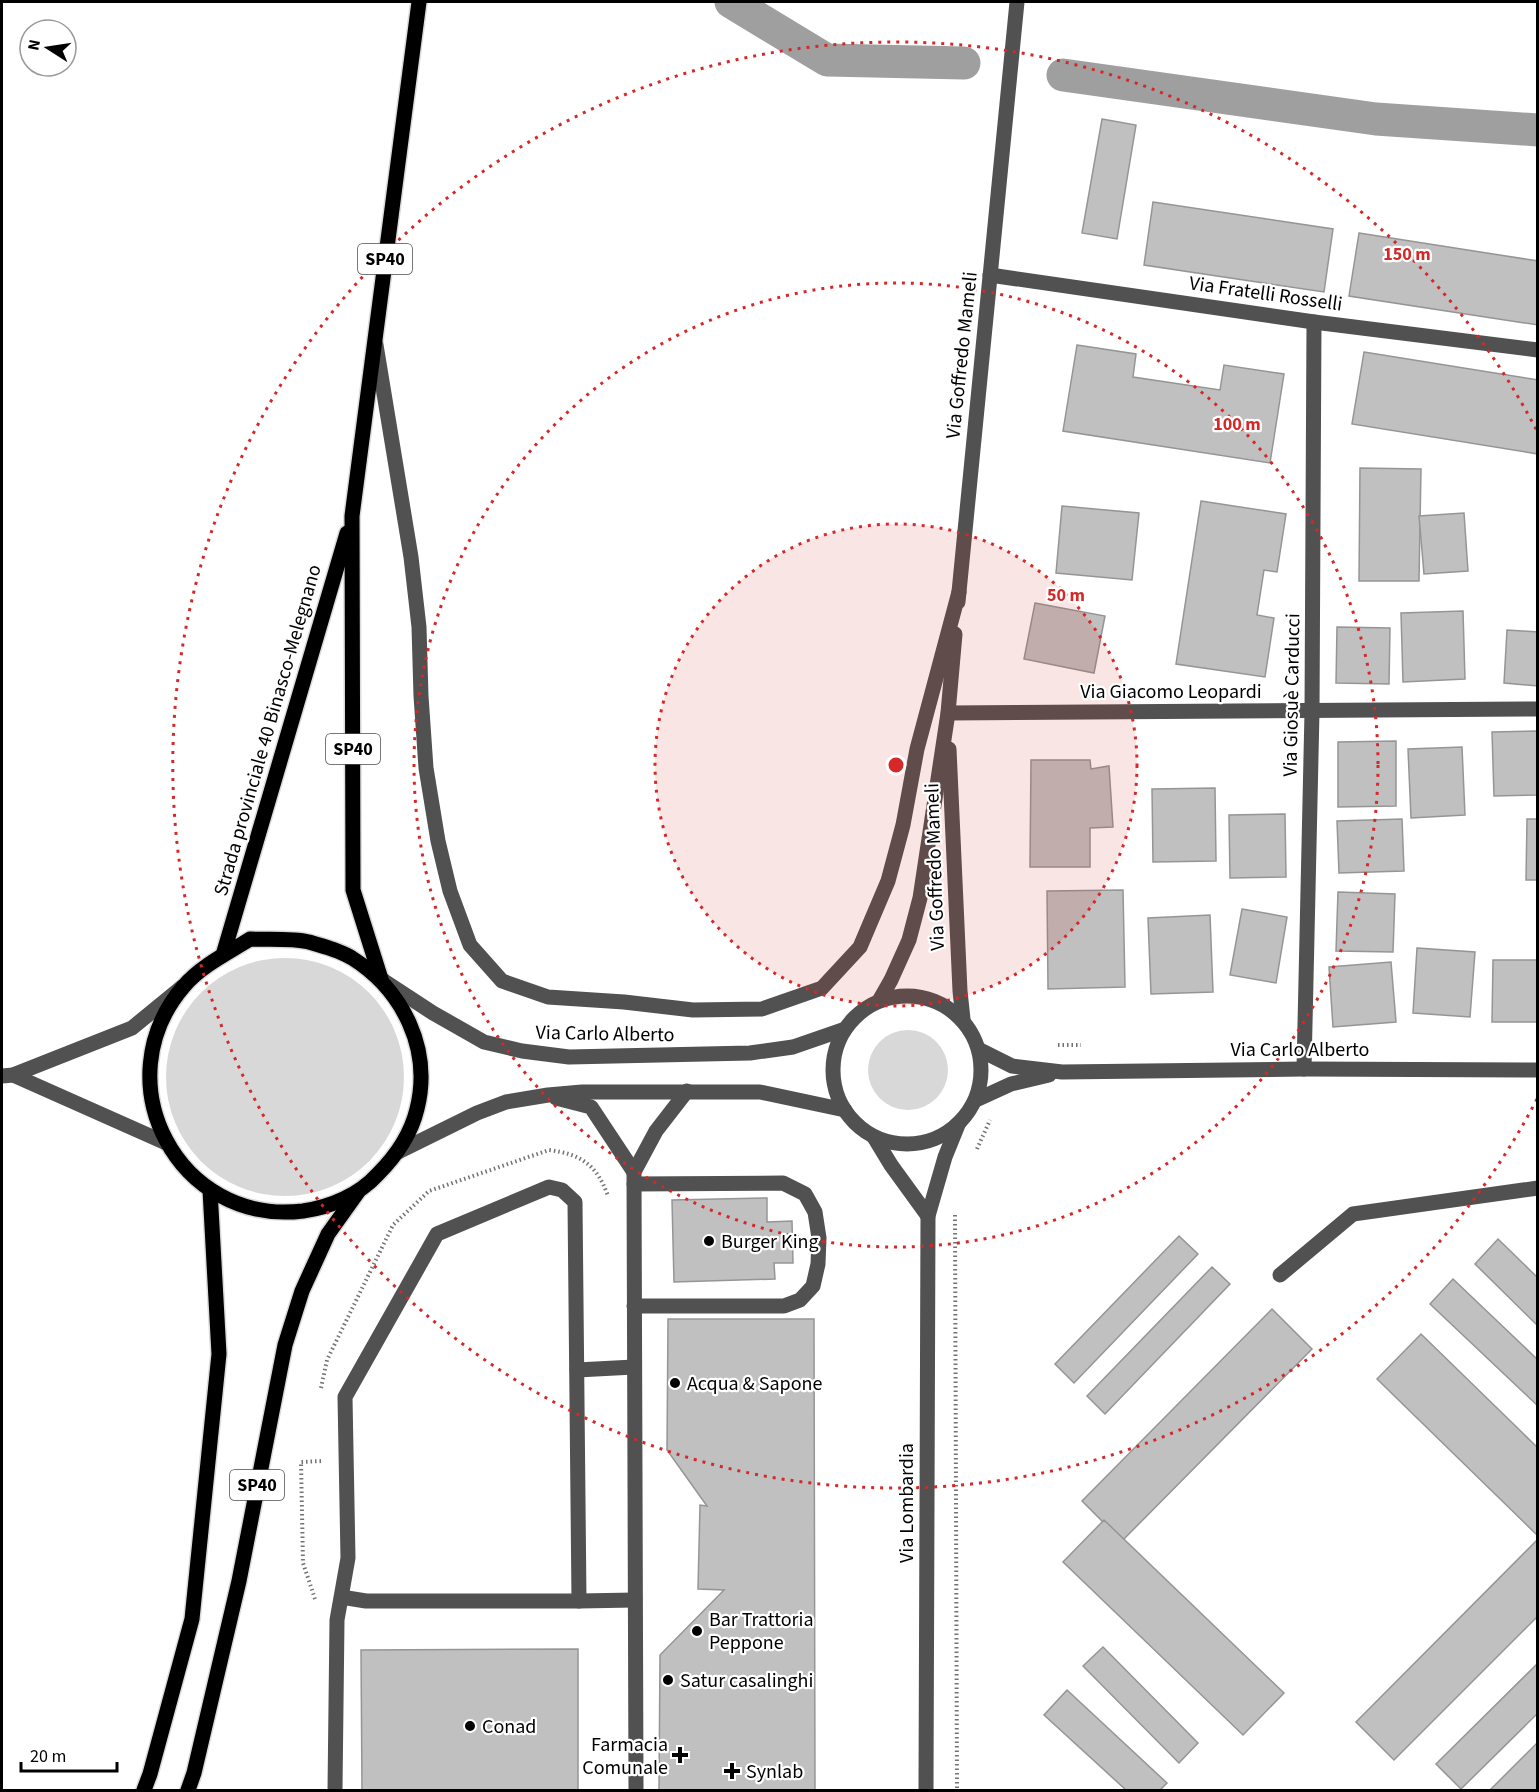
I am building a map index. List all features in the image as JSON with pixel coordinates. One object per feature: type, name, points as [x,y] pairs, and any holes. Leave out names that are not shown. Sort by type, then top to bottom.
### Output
[{"type":"main road","name":"Strada provinciale 40 Binasco-Melegnano","points":[[381,979],[350,956],[307,942],[250,939],[195,975],[184,985],[164,1015],[150,1057],[150,1095],[156,1119],[166,1143],[179,1163],[210,1190],[243,1207],[282,1213],[321,1209],[369,1185],[398,1152],[417,1111],[421,1086],[420,1060],[407,1016],[381,979],[353,890],[352,516],[418,2]]},
{"type":"main road","name":"Strada provinciale 40 Binasco-Melegnano","points":[[224,955],[352,516]]},
{"type":"main road","name":"SP40","points":[[144,1791],[192,1619],[219,1354],[210,1190]]},
{"type":"main road","name":"Strada provinciale 40 Binasco-Melegnano","points":[[188,1791],[239,1581],[285,1345],[302,1292],[328,1234],[358,1192]]},
{"type":"street","name":"Via Goffredo Mameli","points":[[879,1001],[909,940],[920,898],[948,713],[1017,2]]},
{"type":"street","name":"Via Fratelli Rosselli","points":[[990,275],[1314,322],[1538,350]]},
{"type":"street","name":"Via Giosuè Carducci","points":[[1304,1069],[1312,712],[1314,322]]},
{"type":"street","points":[[375,337],[414,580],[419,627],[426,768],[438,841],[450,891],[470,945],[502,981],[548,997],[624,1002],[693,1010],[762,1009],[822,988],[860,947],[888,881],[903,825],[917,749],[959,592]]},
{"type":"street","name":"Via Giacomo Leopardi","points":[[948,713],[1538,709]]},
{"type":"street","name":"Via Goffredo Mameli","points":[[948,713],[963,1019]]},
{"type":"street","name":"Via Carlo Alberto","points":[[381,979],[433,1013],[484,1042],[522,1052],[569,1057],[750,1053],[793,1047],[845,1029]]},
{"type":"street","points":[[7,1076],[132,1028],[184,985]]},
{"type":"street","points":[[901,995],[924,997],[945,1005],[963,1019],[980,1050],[982,1076],[976,1101],[958,1125],[939,1138],[918,1144],[896,1144],[874,1137],[857,1125],[844,1110],[838,1097],[833,1070],[838,1042],[859,1012],[879,1001],[901,995]]},
{"type":"street","name":"Via Carlo Alberto","points":[[980,1050],[1012,1066],[1062,1072],[1304,1069],[1538,1070]]},
{"type":"street","name":"Via Carlo Alberto","points":[[976,1101],[1011,1084],[1062,1072]]},
{"type":"street","points":[[7,1076],[166,1143]]},
{"type":"street","points":[[636,1791],[634,1178],[656,1131],[687,1091]]},
{"type":"street","points":[[398,1152],[477,1113],[506,1102],[548,1095],[582,1092],[760,1092],[844,1110]]},
{"type":"street","points":[[548,1095],[591,1107],[634,1178]]},
{"type":"street","name":"Via Lombardia","points":[[926,1791],[928,1216],[945,1157],[958,1125]]},
{"type":"street","points":[[874,1137],[928,1216]]},
{"type":"street","points":[[634,1178],[783,1183],[805,1194],[815,1212],[819,1238],[818,1264],[813,1286],[800,1300],[784,1306],[634,1306]]},
{"type":"street","points":[[335,1791],[337,1620],[348,1558],[345,1396],[437,1234],[549,1187],[562,1190],[575,1202],[579,1601]]},
{"type":"street","points":[[1280,1275],[1353,1214],[1538,1188]]},
{"type":"street","points":[[577,1370],[634,1367]]},
{"type":"street","points":[[341,1597],[366,1600],[635,1600]]},
{"type":"path","points":[[1051,1045],[1086,1045]]},
{"type":"path","points":[[974,1156],[994,1113]]},
{"type":"path","points":[[320,1391],[327,1360],[393,1225],[429,1191],[549,1150],[565,1152],[584,1159],[602,1179],[610,1200]]},
{"type":"path","points":[[955,1209],[957,1791]]},
{"type":"path","points":[[322,1450],[323,1461],[301,1462],[303,1563],[318,1607],[318,1619],[337,1620]]},
{"type":"shaded area","points":[[273,958],[297,958],[320,963],[341,972],[361,985],[377,1001],[390,1021],[399,1042],[404,1077],[402,1100],[395,1123],[377,1153],[361,1169],[341,1182],[320,1191],[297,1196],[273,1196],[250,1191],[229,1182],[209,1169],[193,1153],[180,1133],[171,1112],[166,1089],[166,1065],[171,1042],[180,1021],[193,1001],[209,985],[229,972],[250,963]]},
{"type":"shaded area","points":[[908,1030],[923,1033],[936,1042],[945,1055],[948,1070],[945,1085],[936,1098],[923,1107],[908,1110],[893,1107],[880,1098],[871,1085],[868,1070],[871,1055],[880,1042],[893,1033]]},
{"type":"building","points":[[1102,119],[1136,125],[1117,239],[1082,233]]},
{"type":"building","points":[[1153,202],[1333,229],[1324,292],[1144,265]]},
{"type":"building","points":[[1359,233],[1538,261],[1538,325],[1349,296]]},
{"type":"building","points":[[1077,345],[1136,354],[1133,377],[1220,390],[1224,365],[1284,374],[1270,463],[1063,431]]},
{"type":"building","points":[[1364,352],[1538,380],[1538,454],[1352,424]]},
{"type":"building","points":[[1360,468],[1421,469],[1419,581],[1359,581]]},
{"type":"building","points":[[1201,501],[1286,514],[1277,572],[1264,570],[1257,615],[1274,618],[1265,677],[1176,664]]},
{"type":"building","points":[[1062,506],[1139,513],[1132,580],[1056,573]]},
{"type":"building","points":[[1464,513],[1468,571],[1424,574],[1419,516]]},
{"type":"building","points":[[1035,603],[1105,616],[1094,673],[1024,659]]},
{"type":"building","points":[[1463,611],[1465,679],[1403,682],[1401,613]]},
{"type":"building","points":[[1337,627],[1390,628],[1389,684],[1336,683]]},
{"type":"building","points":[[1507,630],[1538,632],[1538,686],[1504,683]]},
{"type":"building","points":[[1538,731],[1538,795],[1494,796],[1492,732]]},
{"type":"building","points":[[1396,741],[1396,806],[1338,807],[1338,742]]},
{"type":"building","points":[[1462,747],[1465,815],[1411,818],[1408,749]]},
{"type":"building","points":[[1031,760],[1090,760],[1091,769],[1109,766],[1113,827],[1090,828],[1090,867],[1030,867]]},
{"type":"building","points":[[1215,788],[1216,861],[1153,862],[1152,789]]},
{"type":"building","points":[[1285,814],[1286,877],[1230,878],[1229,815]]},
{"type":"building","points":[[1402,819],[1404,871],[1339,873],[1337,821]]},
{"type":"building","points":[[1527,819],[1538,819],[1538,880],[1526,880]]},
{"type":"building","points":[[1123,890],[1125,987],[1048,989],[1047,891]]},
{"type":"building","points":[[1338,892],[1395,894],[1393,952],[1336,951]]},
{"type":"building","points":[[1242,909],[1287,917],[1276,983],[1230,975]]},
{"type":"building","points":[[1210,915],[1213,992],[1151,994],[1148,918]]},
{"type":"building","points":[[1417,948],[1475,952],[1470,1017],[1413,1013]]},
{"type":"building","points":[[1493,960],[1538,960],[1538,1022],[1492,1022]]},
{"type":"building","points":[[1391,962],[1396,1022],[1333,1027],[1329,967]]},
{"type":"building","points":[[767,1198],[767,1222],[792,1221],[793,1263],[774,1263],[775,1279],[674,1282],[672,1200]]},
{"type":"building","points":[[1179,1236],[1198,1254],[1074,1383],[1055,1364]]},
{"type":"building","points":[[1498,1239],[1538,1278],[1538,1326],[1475,1264]]},
{"type":"building","points":[[1212,1267],[1230,1284],[1105,1414],[1087,1396]]},
{"type":"building","points":[[1453,1279],[1538,1360],[1538,1406],[1430,1304]]},
{"type":"building","points":[[1272,1309],[1312,1349],[1122,1541],[1082,1501]]},
{"type":"building","points":[[668,1319],[814,1319],[815,1790],[659,1790],[660,1655],[724,1590],[698,1589],[700,1505],[707,1506],[667,1450]]},
{"type":"building","points":[[1421,1334],[1538,1448],[1537,1535],[1377,1379]]},
{"type":"building","points":[[1104,1520],[1284,1693],[1243,1735],[1063,1562]]},
{"type":"building","points":[[1538,1539],[1538,1616],[1394,1760],[1356,1722]]},
{"type":"building","points":[[1103,1647],[1198,1743],[1179,1763],[1083,1666]]},
{"type":"building","points":[[578,1649],[578,1790],[362,1790],[361,1650]]},
{"type":"building","points":[[1538,1663],[1538,1713],[1461,1789],[1436,1764]]},
{"type":"building","points":[[1067,1690],[1167,1783],[1160,1790],[1126,1790],[1044,1715]]},
{"type":"building","points":[[1538,1742],[1538,1790],[1490,1790]]},
{"type":"waterway","points":[[731,2],[827,60],[964,63]]},
{"type":"waterway","points":[[1063,75],[1376,119],[1538,130]]},
{"type":"place","name":"Burger King","points":[[709,1241]]},
{"type":"place","name":"Acqua & Sapone","points":[[675,1383]]},
{"type":"place","name":"Bar Trattoria Peppone","points":[[697,1631]]},
{"type":"place","name":"Satur casalinghi","points":[[668,1680]]},
{"type":"place","name":"Conad","points":[[470,1726]]},
{"type":"place","name":"Farmacia Comunale","points":[[680,1755]]},
{"type":"place","name":"Synlab","points":[[732,1771]]}]
